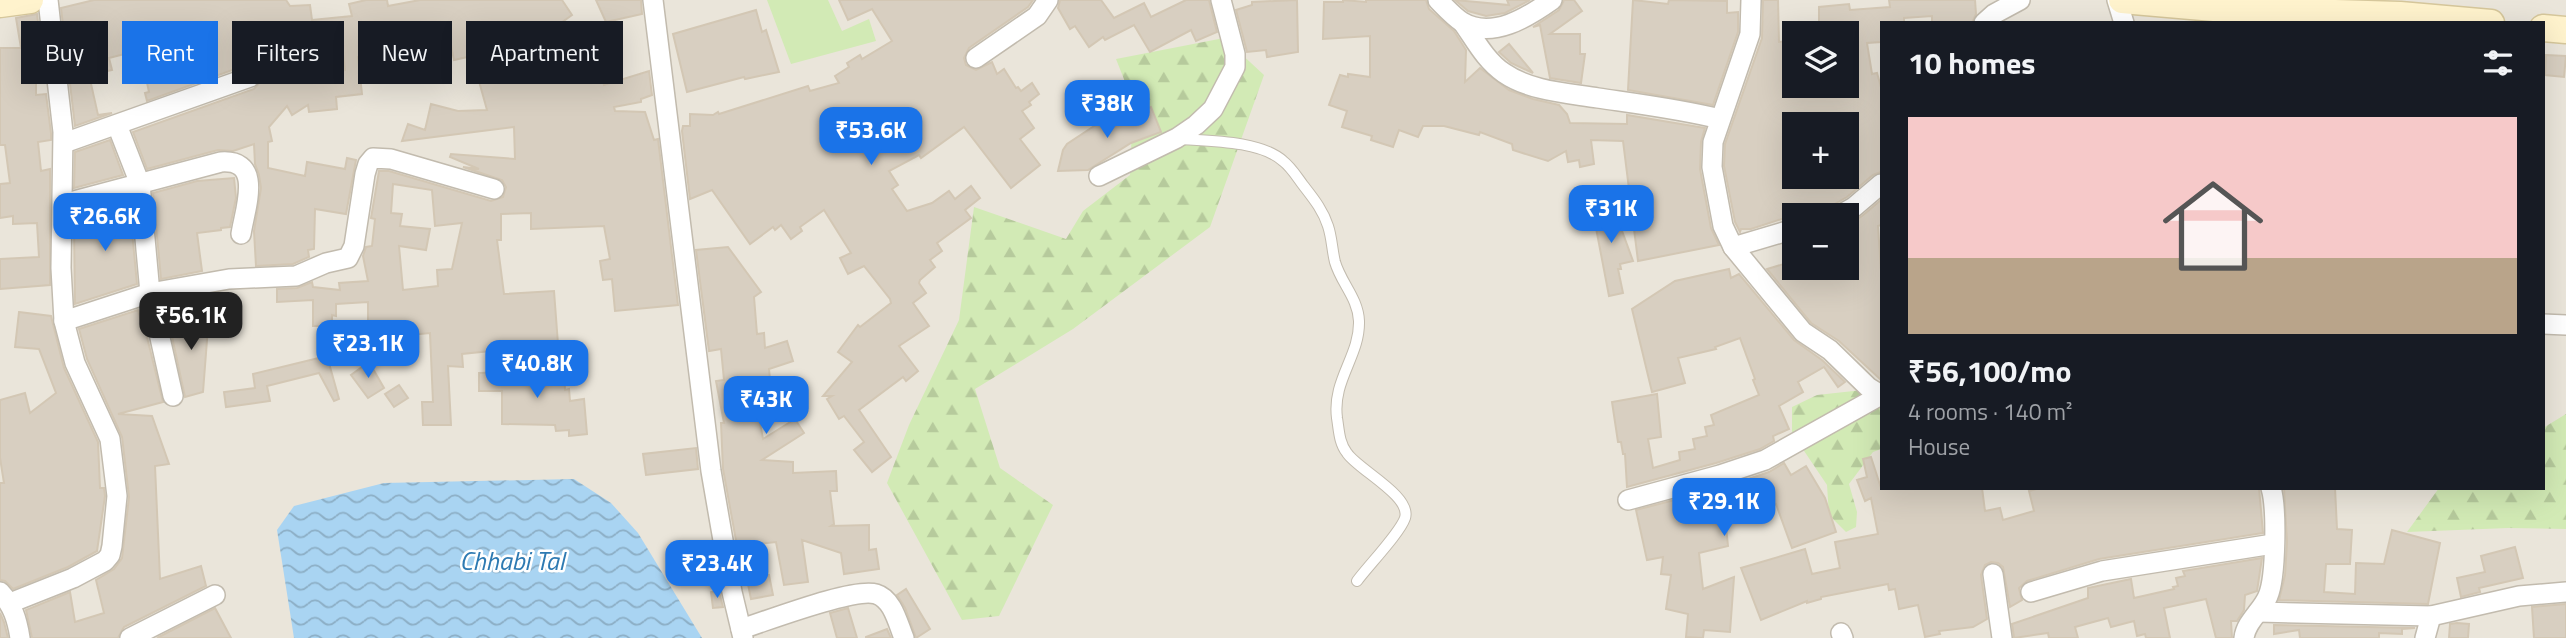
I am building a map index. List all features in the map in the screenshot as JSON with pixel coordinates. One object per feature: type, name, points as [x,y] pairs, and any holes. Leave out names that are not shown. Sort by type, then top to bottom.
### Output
[{"type":"street","points":[[0,4],[30,0]]},
{"type":"street","points":[[20,638],[16,614],[5,597],[98,566],[110,555],[117,496],[110,439],[75,363],[64,321],[61,268],[64,142],[48,0]]},
{"type":"street","points":[[653,0],[711,471],[742,634],[844,596],[866,593],[878,594],[889,603],[904,638]]},
{"type":"street","points":[[975,58],[1037,16],[1048,0]]},
{"type":"street","points":[[1099,176],[1177,138],[1213,109],[1235,67],[1235,54],[1221,0]]},
{"type":"street","points":[[1438,0],[1463,23],[1486,57],[1524,83],[1569,93],[1684,110],[1720,119]]},
{"type":"street","points":[[1463,23],[1482,29],[1496,28],[1515,23],[1552,0]]},
{"type":"street","points":[[1751,0],[1750,34],[1713,142],[1712,167],[1723,226],[1733,247],[1803,332],[1830,350],[1868,387],[1880,394]]},
{"type":"street","points":[[1986,21],[2020,0]]},
{"type":"street","points":[[2124,21],[2120,0],[2289,6],[2372,18],[2399,7],[2480,21]]},
{"type":"street","points":[[2545,27],[2566,30]]},
{"type":"street","points":[[64,142],[232,83]]},
{"type":"street","points":[[117,125],[140,184],[150,293],[173,396]]},
{"type":"street","points":[[64,321],[150,293],[229,279],[296,276],[326,263],[348,258],[354,246],[365,174],[373,158],[391,159],[494,189]]},
{"type":"street","points":[[63,204],[231,161],[241,165],[247,174],[249,185],[240,234]]},
{"type":"street","points":[[1859,203],[1880,185]]},
{"type":"street","points":[[1733,247],[1782,233]]},
{"type":"street","points":[[2545,324],[2566,325]]},
{"type":"street","points":[[1628,500],[1765,460],[1880,396]]},
{"type":"street","points":[[2244,638],[2250,622],[2269,595],[2275,501],[2272,490]]},
{"type":"street","points":[[2031,592],[2102,571],[2273,544]]},
{"type":"street","points":[[1993,574],[2002,638]]},
{"type":"street","points":[[2258,612],[2431,615],[2519,596],[2566,592]]},
{"type":"street","points":[[130,638],[215,595]]},
{"type":"street","points":[[2425,638],[2431,615]]},
{"type":"lane","points":[[1177,138],[1231,143],[1277,156],[1313,197],[1328,223],[1335,263],[1351,294],[1359,321],[1354,349],[1337,390],[1336,409],[1341,442],[1354,462],[1391,490],[1406,510],[1397,531],[1357,581]]},
{"type":"shaded area","points":[[0,0],[2566,0],[2566,638],[0,638]]},
{"type":"green space","points":[[767,0],[828,0],[842,31],[869,19],[876,41],[791,64]]},
{"type":"green space","points":[[1224,38],[1264,75],[1210,227],[1073,329],[975,389],[1000,468],[1053,505],[999,616],[962,620],[887,483],[909,425],[959,320],[974,207],[1066,239],[1083,211],[1130,175],[1133,102],[1116,59]]},
{"type":"green space","points":[[1880,388],[1880,449],[1873,452],[1849,484],[1857,512],[1856,527],[1846,532],[1829,515],[1827,485],[1792,433],[1792,407],[1817,395]]},
{"type":"green space","points":[[2566,414],[2566,529],[2407,532],[2438,490],[2545,490],[2545,427]]},
{"type":"water","name":"Chhabi Tal","points":[[574,479],[611,503],[638,533],[702,638],[294,638],[277,530],[294,506],[384,483]]},
{"type":"building","points":[[94,0],[286,0],[290,6],[310,5],[312,20],[352,16],[349,4],[366,0],[387,0],[388,6],[420,0],[562,0],[572,15],[564,21],[466,21],[466,57],[454,60],[452,21],[358,21],[358,84],[361,84],[362,94],[336,97],[337,109],[309,112],[308,105],[292,115],[287,106],[269,127],[272,141],[268,142],[268,168],[305,176],[307,162],[345,169],[347,158],[356,160],[346,214],[315,209],[314,249],[308,250],[309,257],[293,264],[256,266],[254,231],[261,188],[255,164],[254,144],[233,151],[218,150],[147,169],[133,132],[254,89],[258,84],[344,84],[344,21],[232,21],[232,70],[218,75],[218,21],[122,21],[122,55],[109,58],[112,70],[108,71],[108,21],[63,21],[61,8]]},
{"type":"building","points":[[596,0],[641,0],[642,14],[606,21]]},
{"type":"building","points":[[839,0],[1033,0],[1028,7],[969,48],[964,58],[966,65],[976,70],[992,62],[997,74],[1004,69],[1016,88],[1021,91],[1032,83],[1039,94],[1029,102],[1031,105],[1022,111],[1034,128],[1020,139],[1040,165],[1011,188],[964,127],[921,158],[919,155],[889,171],[898,185],[892,189],[907,211],[932,203],[949,191],[955,199],[971,186],[980,198],[965,210],[971,218],[937,243],[942,251],[930,260],[935,267],[920,280],[919,283],[926,293],[913,303],[929,326],[899,346],[918,371],[906,381],[903,377],[859,410],[891,457],[872,472],[854,450],[864,442],[844,416],[839,419],[827,399],[832,396],[823,396],[852,362],[838,352],[858,325],[860,327],[891,303],[890,299],[864,266],[848,274],[840,258],[851,253],[824,210],[800,227],[802,231],[791,239],[781,225],[775,230],[773,227],[750,244],[712,190],[690,199],[682,131],[683,126],[690,126],[690,114],[719,114],[808,86],[810,91],[839,83],[835,76],[849,67],[847,63],[860,55],[862,59],[892,41],[872,9],[848,20]]},
{"type":"building","points":[[1060,0],[1101,0],[1114,18],[1144,3],[1151,17],[1186,0],[1209,0],[1217,32],[1196,41],[1191,30],[1150,52],[1134,25],[1105,40],[1103,37],[1089,47],[1075,26],[1070,29],[1058,8]]},
{"type":"building","points":[[1297,0],[1298,52],[1267,57],[1266,50],[1247,52],[1236,10],[1252,5],[1252,2]]},
{"type":"building","points":[[1426,0],[1429,9],[1454,31],[1466,50],[1465,82],[1480,68],[1509,90],[1559,105],[1567,114],[1570,123],[1627,124],[1627,115],[1705,128],[1701,142],[1700,169],[1711,228],[1719,245],[1638,261],[1623,141],[1591,140],[1594,164],[1580,167],[1579,160],[1568,162],[1566,151],[1548,161],[1513,150],[1512,144],[1480,132],[1479,135],[1444,126],[1423,126],[1418,137],[1399,130],[1393,147],[1371,140],[1372,136],[1342,127],[1347,111],[1329,105],[1340,75],[1370,77],[1370,36],[1323,39],[1324,2]]},
{"type":"building","points":[[1455,0],[1509,5],[1507,0],[1530,0],[1505,13],[1486,16],[1468,11]]},
{"type":"building","points":[[1564,0],[1574,0],[1582,11],[1550,34],[1580,34],[1580,54],[1585,54],[1581,83],[1550,78],[1540,25],[1533,27],[1559,10]]},
{"type":"building","points":[[1633,0],[1668,4],[1669,0],[1727,1],[1727,13],[1738,12],[1738,32],[1713,105],[1628,90]]},
{"type":"building","points":[[1763,0],[1778,0],[1779,42],[1782,42],[1782,98],[1859,98],[1859,21],[1819,21],[1819,7],[1849,4],[1850,10],[1890,7],[1889,0],[1975,0],[1976,14],[1973,21],[1932,21],[1932,16],[1904,18],[1904,21],[1880,21],[1880,42],[1867,43],[1872,74],[1877,73],[1880,84],[1880,172],[1859,187],[1859,112],[1782,112],[1782,189],[1856,189],[1847,197],[1836,203],[1782,203],[1782,219],[1751,229],[1741,229],[1740,232],[1735,222],[1724,166],[1725,144],[1762,38]]},
{"type":"building","points":[[756,10],[762,32],[766,30],[779,72],[745,79],[744,77],[687,92],[673,34]]},
{"type":"building","points":[[37,14],[38,21],[21,21],[21,48],[16,18]]},
{"type":"building","points":[[1509,44],[1533,73],[1511,63],[1499,52]]},
{"type":"building","points":[[0,48],[21,48],[21,84],[36,84],[36,95],[46,94],[51,140],[38,142],[41,171],[50,169],[50,285],[0,289],[0,259],[39,257],[37,223],[13,224],[13,216],[0,218],[0,184],[10,183],[5,145],[0,145]]},
{"type":"building","points":[[2546,55],[2566,56],[2564,77],[2545,75]]},
{"type":"building","points":[[649,71],[652,95],[641,99],[641,102],[614,107],[615,111],[645,112],[654,140],[658,139],[678,305],[615,311],[612,279],[603,280],[600,261],[610,259],[604,226],[531,229],[531,213],[501,214],[501,240],[497,240],[504,294],[554,291],[558,344],[462,354],[463,367],[448,366],[451,425],[423,425],[422,402],[433,402],[430,333],[368,339],[368,302],[336,304],[336,316],[332,315],[332,326],[313,326],[313,300],[277,302],[277,289],[297,288],[312,282],[313,287],[340,290],[339,283],[368,281],[363,256],[366,247],[372,246],[375,219],[371,218],[379,171],[389,171],[491,201],[503,197],[506,187],[502,180],[463,167],[479,169],[450,157],[451,154],[515,159],[514,127],[402,141],[408,124],[425,130],[431,104],[458,111],[487,110],[480,84],[623,84],[623,79]],"holes":[[[393,184],[432,190],[435,226],[462,223],[452,269],[437,270],[438,286],[403,290],[399,246],[426,250],[430,229],[400,226],[402,214],[391,213]]]},
{"type":"building","points":[[70,84],[91,84],[98,115],[112,113],[75,126]]},
{"type":"building","points":[[147,84],[194,84],[147,101],[145,93],[149,92]]},
{"type":"building","points":[[1151,107],[1161,132],[1131,143],[1088,170],[1058,171],[1067,144],[1108,117],[1111,123]]},
{"type":"building","points":[[110,140],[123,175],[74,188],[75,152]]},
{"type":"building","points":[[234,178],[236,198],[230,227],[197,233],[202,271],[161,279],[153,193],[197,181]]},
{"type":"building","points":[[1610,198],[1633,261],[1620,264],[1621,269],[1618,269],[1623,293],[1609,296],[1596,228],[1599,228],[1592,205]]},
{"type":"building","points":[[129,199],[137,284],[75,304],[74,228],[92,227],[89,210]]},
{"type":"building","points":[[1880,201],[1880,379],[1839,341],[1811,323],[1767,269],[1782,265],[1782,280],[1859,280],[1859,218]]},
{"type":"building","points":[[728,247],[761,292],[754,297],[757,334],[764,333],[765,348],[787,341],[793,361],[769,369],[772,401],[756,402],[763,439],[795,419],[804,433],[762,460],[793,462],[793,473],[836,471],[837,491],[830,491],[834,524],[831,526],[869,525],[869,550],[876,549],[879,569],[844,574],[841,553],[802,540],[808,582],[784,585],[776,542],[737,546],[723,469],[721,423],[724,423],[716,381],[724,380],[721,349],[709,351],[696,250]]},
{"type":"building","points":[[1729,269],[1731,278],[1739,274],[1794,340],[1822,360],[1845,382],[1838,387],[1824,367],[1798,382],[1803,392],[1779,406],[1789,429],[1773,436],[1774,441],[1760,449],[1627,487],[1625,454],[1621,442],[1618,442],[1612,402],[1657,394],[1661,437],[1648,439],[1653,468],[1680,460],[1679,452],[1695,449],[1693,439],[1707,436],[1705,427],[1714,425],[1711,415],[1759,395],[1740,338],[1715,347],[1716,349],[1678,358],[1685,383],[1652,392],[1632,309],[1675,281]]},
{"type":"building","points":[[220,293],[229,316],[212,320],[200,297]]},
{"type":"building","points":[[138,310],[163,402],[118,414],[152,416],[169,464],[155,466],[160,579],[201,566],[206,586],[124,627],[118,638],[32,638],[26,610],[70,592],[75,622],[104,613],[96,580],[114,569],[122,558],[129,497],[122,437],[87,359],[79,329]]},
{"type":"building","points":[[19,312],[51,316],[64,368],[98,442],[100,488],[104,488],[105,496],[97,551],[68,567],[13,589],[0,580],[0,483],[4,483],[0,458],[0,400],[25,393],[30,413],[56,393],[39,349],[15,347]]},
{"type":"building","points":[[205,315],[208,327],[203,392],[185,397],[169,323]]},
{"type":"building","points":[[327,356],[339,399],[334,401],[319,373],[267,386],[270,401],[226,407],[224,392],[255,388],[253,374]]},
{"type":"building","points":[[369,362],[384,388],[368,398],[351,375]]},
{"type":"building","points":[[564,371],[565,390],[569,389],[570,401],[584,399],[587,434],[569,436],[569,430],[556,431],[555,425],[502,424],[502,391],[479,391],[479,373]]},
{"type":"building","points":[[399,385],[408,398],[394,407],[385,394]]},
{"type":"building","points":[[696,448],[698,469],[646,475],[643,454]]},
{"type":"building","points":[[1871,457],[1880,490],[1982,490],[1985,511],[2000,508],[2003,520],[2034,511],[2029,491],[2033,490],[2259,490],[2263,533],[2099,559],[2027,581],[2019,588],[2022,600],[2010,607],[2003,567],[1991,562],[1985,565],[1981,575],[1987,619],[1973,627],[1939,631],[1940,634],[1925,637],[1918,605],[1899,609],[1895,589],[1889,590],[1888,584],[1821,597],[1761,620],[1741,568],[1805,549],[1812,574],[1840,568],[1835,542],[1878,534],[1871,498],[1865,501],[1857,480],[1867,477],[1863,459]]},
{"type":"building","points":[[1784,463],[1791,475],[1806,466],[1825,498],[1836,532],[1792,548],[1776,504],[1773,505],[1767,491],[1724,508],[1728,546],[1699,553],[1703,589],[1734,577],[1730,632],[1704,630],[1703,638],[1686,637],[1688,614],[1666,609],[1671,575],[1661,574],[1663,557],[1647,560],[1636,510],[1724,487],[1769,472]]},
{"type":"building","points":[[2284,490],[2335,490],[2337,529],[2352,530],[2350,564],[2326,564],[2324,592],[2355,594],[2356,563],[2384,564],[2392,530],[2440,543],[2428,604],[2279,600],[2285,575],[2287,542]]},
{"type":"building","points":[[2515,547],[2523,578],[2479,588],[2480,592],[2461,597],[2457,578],[2485,572],[2481,556]]},
{"type":"building","points":[[2262,558],[2257,591],[2245,595],[2244,610],[2237,621],[2231,621],[2232,638],[2216,638],[2206,599],[2164,608],[2170,638],[2146,638],[2145,634],[2137,636],[2134,621],[2111,627],[2108,618],[2075,627],[2078,638],[2049,638],[2048,633],[2014,638],[2012,624],[2088,598],[2088,588],[2131,579],[2134,598],[2174,589],[2173,587],[2178,586],[2176,578],[2185,576],[2183,571]]},
{"type":"building","points":[[769,575],[773,595],[751,599],[747,579]]},
{"type":"building","points":[[906,589],[930,629],[916,638],[897,595]]},
{"type":"building","points":[[719,591],[723,607],[713,608],[711,592]]},
{"type":"building","points":[[2566,604],[2566,638],[2534,638],[2532,607]]},
{"type":"building","points":[[215,608],[231,638],[157,638]]},
{"type":"building","points":[[848,608],[857,638],[837,638],[830,613]]},
{"type":"building","points":[[0,613],[4,622],[8,638],[0,638]]},
{"type":"building","points":[[2450,624],[2469,624],[2468,638],[2449,638]]},
{"type":"building","points":[[2274,625],[2415,628],[2402,629],[2402,634],[2379,633],[2379,638],[2300,638],[2299,630],[2274,634]]},
{"type":"building","points":[[887,629],[891,638],[866,638],[866,637]]}]
